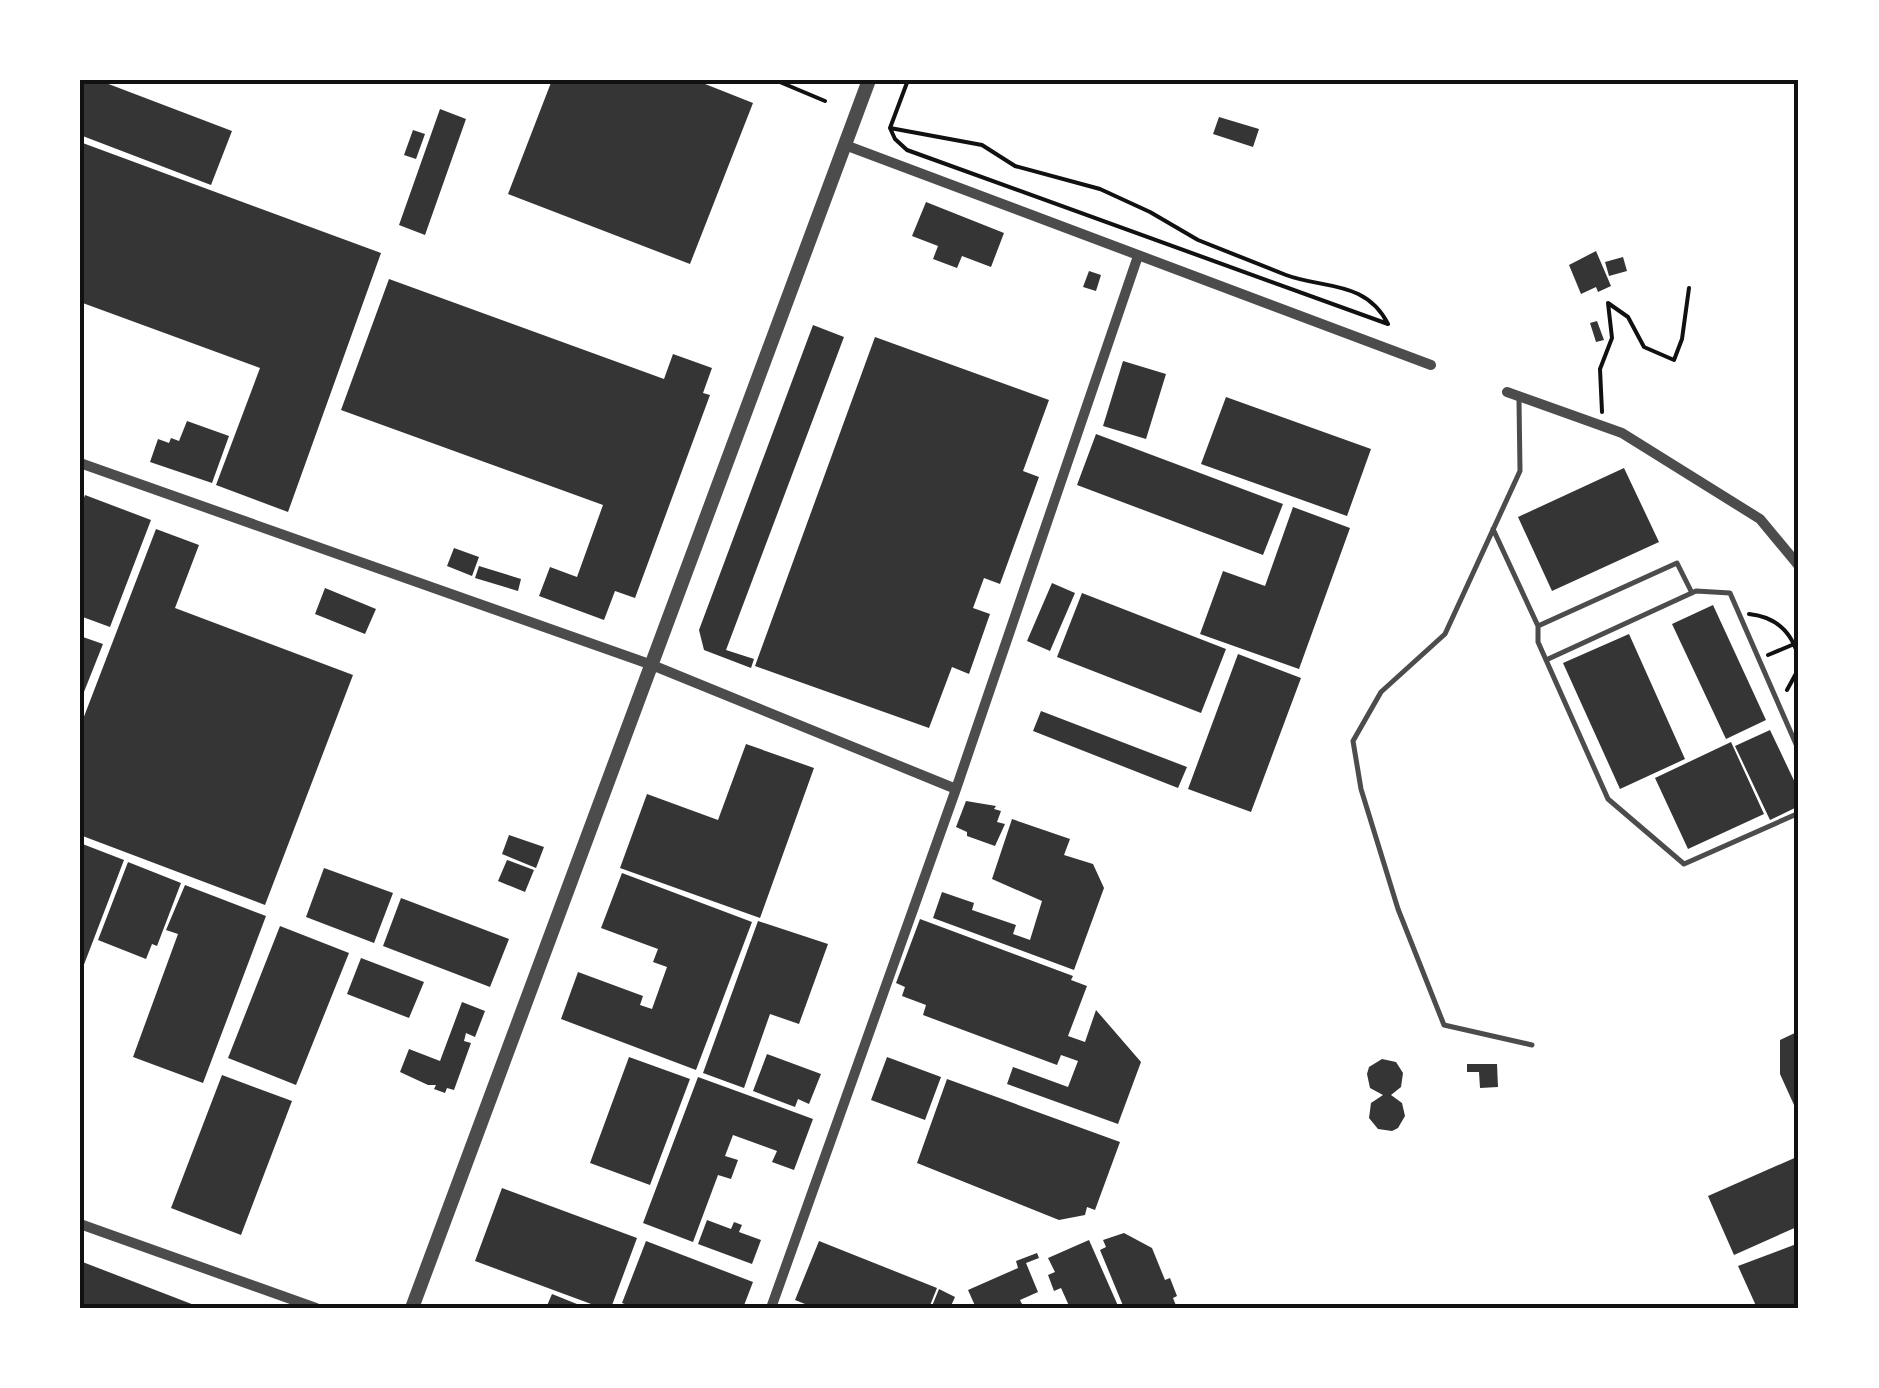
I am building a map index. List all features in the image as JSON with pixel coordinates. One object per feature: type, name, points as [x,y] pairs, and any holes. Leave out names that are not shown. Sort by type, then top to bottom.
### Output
[{"type":"street","points":[[412,1308],[869,80]]},
{"type":"street","points":[[845,145],[1430,365]]},
{"type":"street","points":[[771,1308],[956,789],[1138,256]]},
{"type":"street","points":[[1507,392],[1622,433],[1760,519],[1799,566]]},
{"type":"street","points":[[80,463],[652,665],[956,789]]},
{"type":"street","points":[[80,1224],[316,1308]]},
{"type":"lane","points":[[1520,397],[1520,471],[1444,634],[1381,692],[1353,741],[1361,789],[1398,910],[1444,1025],[1532,1044]]},
{"type":"lane","points":[[1493,529],[1538,626],[1538,642],[1608,799],[1684,864],[1799,812]]},
{"type":"lane","points":[[1538,626],[1677,563],[1692,593]]},
{"type":"lane","points":[[1546,660],[1692,593],[1730,593],[1799,750]]},
{"type":"path","points":[[775,80],[825,101]]},
{"type":"path","points":[[890,128],[982,145],[1015,166],[1100,189],[1198,240],[1300,280],[1332,283],[1379,306],[1388,324],[906,150],[890,128],[908,80]]},
{"type":"path","points":[[1604,427],[1600,368],[1612,338],[1608,303],[1628,317],[1644,347],[1674,360],[1682,338],[1689,288]]},
{"type":"path","points":[[1740,615],[1766,616],[1784,626],[1797,643],[1799,660]]},
{"type":"path","points":[[1759,659],[1797,643]]},
{"type":"path","points":[[1778,702],[1799,668]]},
{"type":"building","points":[[80,80],[98,80],[232,131],[211,185],[80,135]]},
{"type":"building","points":[[552,80],[695,80],[753,103],[690,264],[508,194]]},
{"type":"building","points":[[440,109],[466,119],[425,235],[399,225]]},
{"type":"building","points":[[1219,117],[1259,129],[1253,147],[1213,134]]},
{"type":"building","points":[[413,130],[425,134],[416,159],[404,155]]},
{"type":"building","points":[[80,142],[381,253],[288,512],[216,485],[260,368],[80,302]]},
{"type":"building","points":[[926,202],[1004,233],[991,267],[962,256],[957,268],[933,259],[938,246],[912,236]]},
{"type":"building","points":[[1596,251],[1611,286],[1581,294],[1569,265]]},
{"type":"building","points":[[1623,257],[1627,271],[1609,276],[1605,262]]},
{"type":"building","points":[[1089,271],[1101,275],[1096,291],[1083,287]]},
{"type":"building","points":[[389,279],[664,379],[673,354],[712,368],[703,393],[710,395],[635,598],[615,591],[604,620],[539,596],[550,567],[577,577],[603,505],[341,410]]},
{"type":"building","points":[[1597,321],[1604,340],[1596,342],[1590,323]]},
{"type":"building","points":[[813,325],[844,337],[726,650],[754,659],[751,668],[704,650],[699,630]]},
{"type":"building","points":[[875,337],[1049,400],[1023,471],[1039,477],[1000,584],[984,578],[973,608],[990,614],[969,674],[952,667],[929,728],[755,666]]},
{"type":"building","points":[[1123,361],[1166,374],[1146,439],[1103,426]]},
{"type":"building","points":[[1226,397],[1371,449],[1347,516],[1201,464]]},
{"type":"building","points":[[187,421],[229,436],[212,483],[150,462],[158,439],[179,441]]},
{"type":"building","points":[[1096,434],[1283,504],[1263,555],[1077,485]]},
{"type":"building","points":[[1624,468],[1659,542],[1552,591],[1518,517]]},
{"type":"building","points":[[85,495],[151,520],[110,627],[80,616],[80,509]]},
{"type":"building","points":[[1293,507],[1350,528],[1299,669],[1200,634],[1223,571],[1265,586]]},
{"type":"building","points":[[156,529],[199,545],[175,608],[353,675],[265,905],[80,835],[80,727]]},
{"type":"building","points":[[454,548],[479,557],[472,576],[447,566]]},
{"type":"building","points":[[479,566],[521,579],[518,591],[475,578]]},
{"type":"building","points":[[1052,583],[1075,593],[1050,651],[1027,641]]},
{"type":"building","points":[[325,588],[376,609],[365,634],[315,614]]},
{"type":"building","points":[[1082,593],[1226,649],[1201,713],[1057,657]]},
{"type":"building","points":[[1713,605],[1766,720],[1726,739],[1672,624]]},
{"type":"building","points":[[1629,634],[1685,759],[1620,789],[1563,663]]},
{"type":"building","points":[[80,636],[103,644],[80,702]]},
{"type":"building","points":[[1238,654],[1301,678],[1251,812],[1188,789]]},
{"type":"building","points":[[1041,711],[1187,767],[1178,788],[1033,731]]},
{"type":"building","points":[[1770,730],[1799,791],[1799,806],[1770,820],[1735,746]]},
{"type":"building","points":[[1731,742],[1764,814],[1688,849],[1655,778]]},
{"type":"building","points":[[746,744],[814,768],[760,918],[620,868],[647,794],[718,820]]},
{"type":"building","points":[[966,801],[996,806],[994,809],[1001,811],[997,822],[1005,824],[995,846],[967,836],[967,832],[956,827]]},
{"type":"building","points":[[1012,819],[1070,839],[1064,855],[1093,864],[1104,888],[1074,970],[933,918],[942,892],[974,903],[972,910],[1016,925],[1013,934],[1030,940],[1042,901],[992,879]]},
{"type":"building","points":[[509,835],[544,847],[536,868],[502,854]]},
{"type":"building","points":[[80,843],[124,860],[80,975]]},
{"type":"building","points":[[507,860],[534,870],[525,892],[498,881]]},
{"type":"building","points":[[128,862],[181,883],[157,946],[152,944],[146,959],[98,940]]},
{"type":"building","points":[[324,868],[393,893],[374,943],[306,917]]},
{"type":"building","points":[[622,873],[752,922],[696,1070],[561,1019],[578,972],[643,996],[640,1005],[652,1009],[667,967],[653,962],[658,949],[601,928]]},
{"type":"building","points":[[185,885],[266,916],[203,1083],[133,1057],[178,934],[166,930]]},
{"type":"building","points":[[401,898],[509,939],[490,987],[383,946]]},
{"type":"building","points":[[920,919],[1073,976],[1071,980],[1087,986],[1068,1036],[1085,1042],[1096,1010],[1141,1062],[1118,1124],[1007,1084],[1013,1067],[1068,1087],[1078,1061],[1061,1055],[1057,1065],[923,1015],[926,1005],[902,996],[905,987],[896,983]]},
{"type":"building","points":[[758,921],[828,944],[799,1024],[770,1014],[744,1088],[703,1073]]},
{"type":"building","points":[[280,926],[349,953],[296,1085],[228,1058]]},
{"type":"building","points":[[361,958],[424,982],[409,1018],[347,994]]},
{"type":"building","points":[[462,1002],[485,1011],[475,1037],[466,1033],[464,1041],[471,1043],[454,1090],[447,1088],[445,1093],[434,1089],[436,1085],[400,1072],[409,1049],[440,1061]]},
{"type":"building","points":[[1799,1031],[1799,1116],[1780,1074],[1780,1040]]},
{"type":"building","points":[[767,1054],[821,1074],[809,1104],[798,1099],[795,1107],[753,1091]]},
{"type":"building","points":[[629,1057],[690,1079],[650,1185],[590,1163]]},
{"type":"building","points":[[887,1057],[941,1077],[925,1120],[871,1100]]},
{"type":"building","points":[[1382,1059],[1396,1062],[1403,1073],[1401,1087],[1391,1095],[1402,1103],[1405,1116],[1392,1131],[1378,1129],[1369,1118],[1371,1103],[1383,1095],[1370,1088],[1367,1074],[1369,1067]]},
{"type":"building","points":[[1467,1064],[1497,1064],[1498,1087],[1480,1088],[1479,1072],[1467,1072]]},
{"type":"building","points":[[222,1075],[292,1101],[241,1235],[171,1208]]},
{"type":"building","points":[[698,1077],[813,1119],[794,1170],[772,1162],[777,1151],[733,1135],[725,1156],[738,1160],[731,1179],[718,1175],[693,1242],[643,1223]]},
{"type":"building","points":[[947,1079],[1120,1142],[1095,1210],[1087,1207],[1085,1215],[1059,1220],[917,1163]]},
{"type":"building","points":[[1799,1156],[1799,1226],[1734,1255],[1708,1196]]},
{"type":"building","points":[[502,1188],[637,1238],[611,1308],[475,1261]]},
{"type":"building","points":[[707,1220],[731,1229],[734,1222],[742,1225],[739,1232],[761,1240],[752,1264],[698,1244]]},
{"type":"building","points":[[1124,1233],[1152,1248],[1165,1280],[1170,1278],[1177,1308],[1124,1308],[1100,1250],[1106,1247],[1103,1240]]},
{"type":"building","points":[[1089,1240],[1119,1308],[1070,1308],[1061,1288],[1054,1291],[1048,1275],[1055,1272],[1048,1258]]},
{"type":"building","points":[[646,1241],[753,1282],[743,1308],[635,1308],[622,1303]]},
{"type":"building","points":[[819,1241],[937,1288],[929,1308],[815,1308],[795,1300]]},
{"type":"building","points":[[1799,1243],[1799,1308],[1757,1308],[1738,1266]]},
{"type":"building","points":[[1037,1253],[1039,1258],[1026,1263],[1038,1292],[1020,1300],[1024,1308],[976,1308],[968,1290],[1018,1268],[1016,1261]]},
{"type":"building","points":[[80,1261],[202,1308],[80,1308]]},
{"type":"building","points":[[939,1289],[955,1297],[950,1308],[932,1306]]},
{"type":"building","points":[[552,1294],[587,1308],[546,1308]]}]
